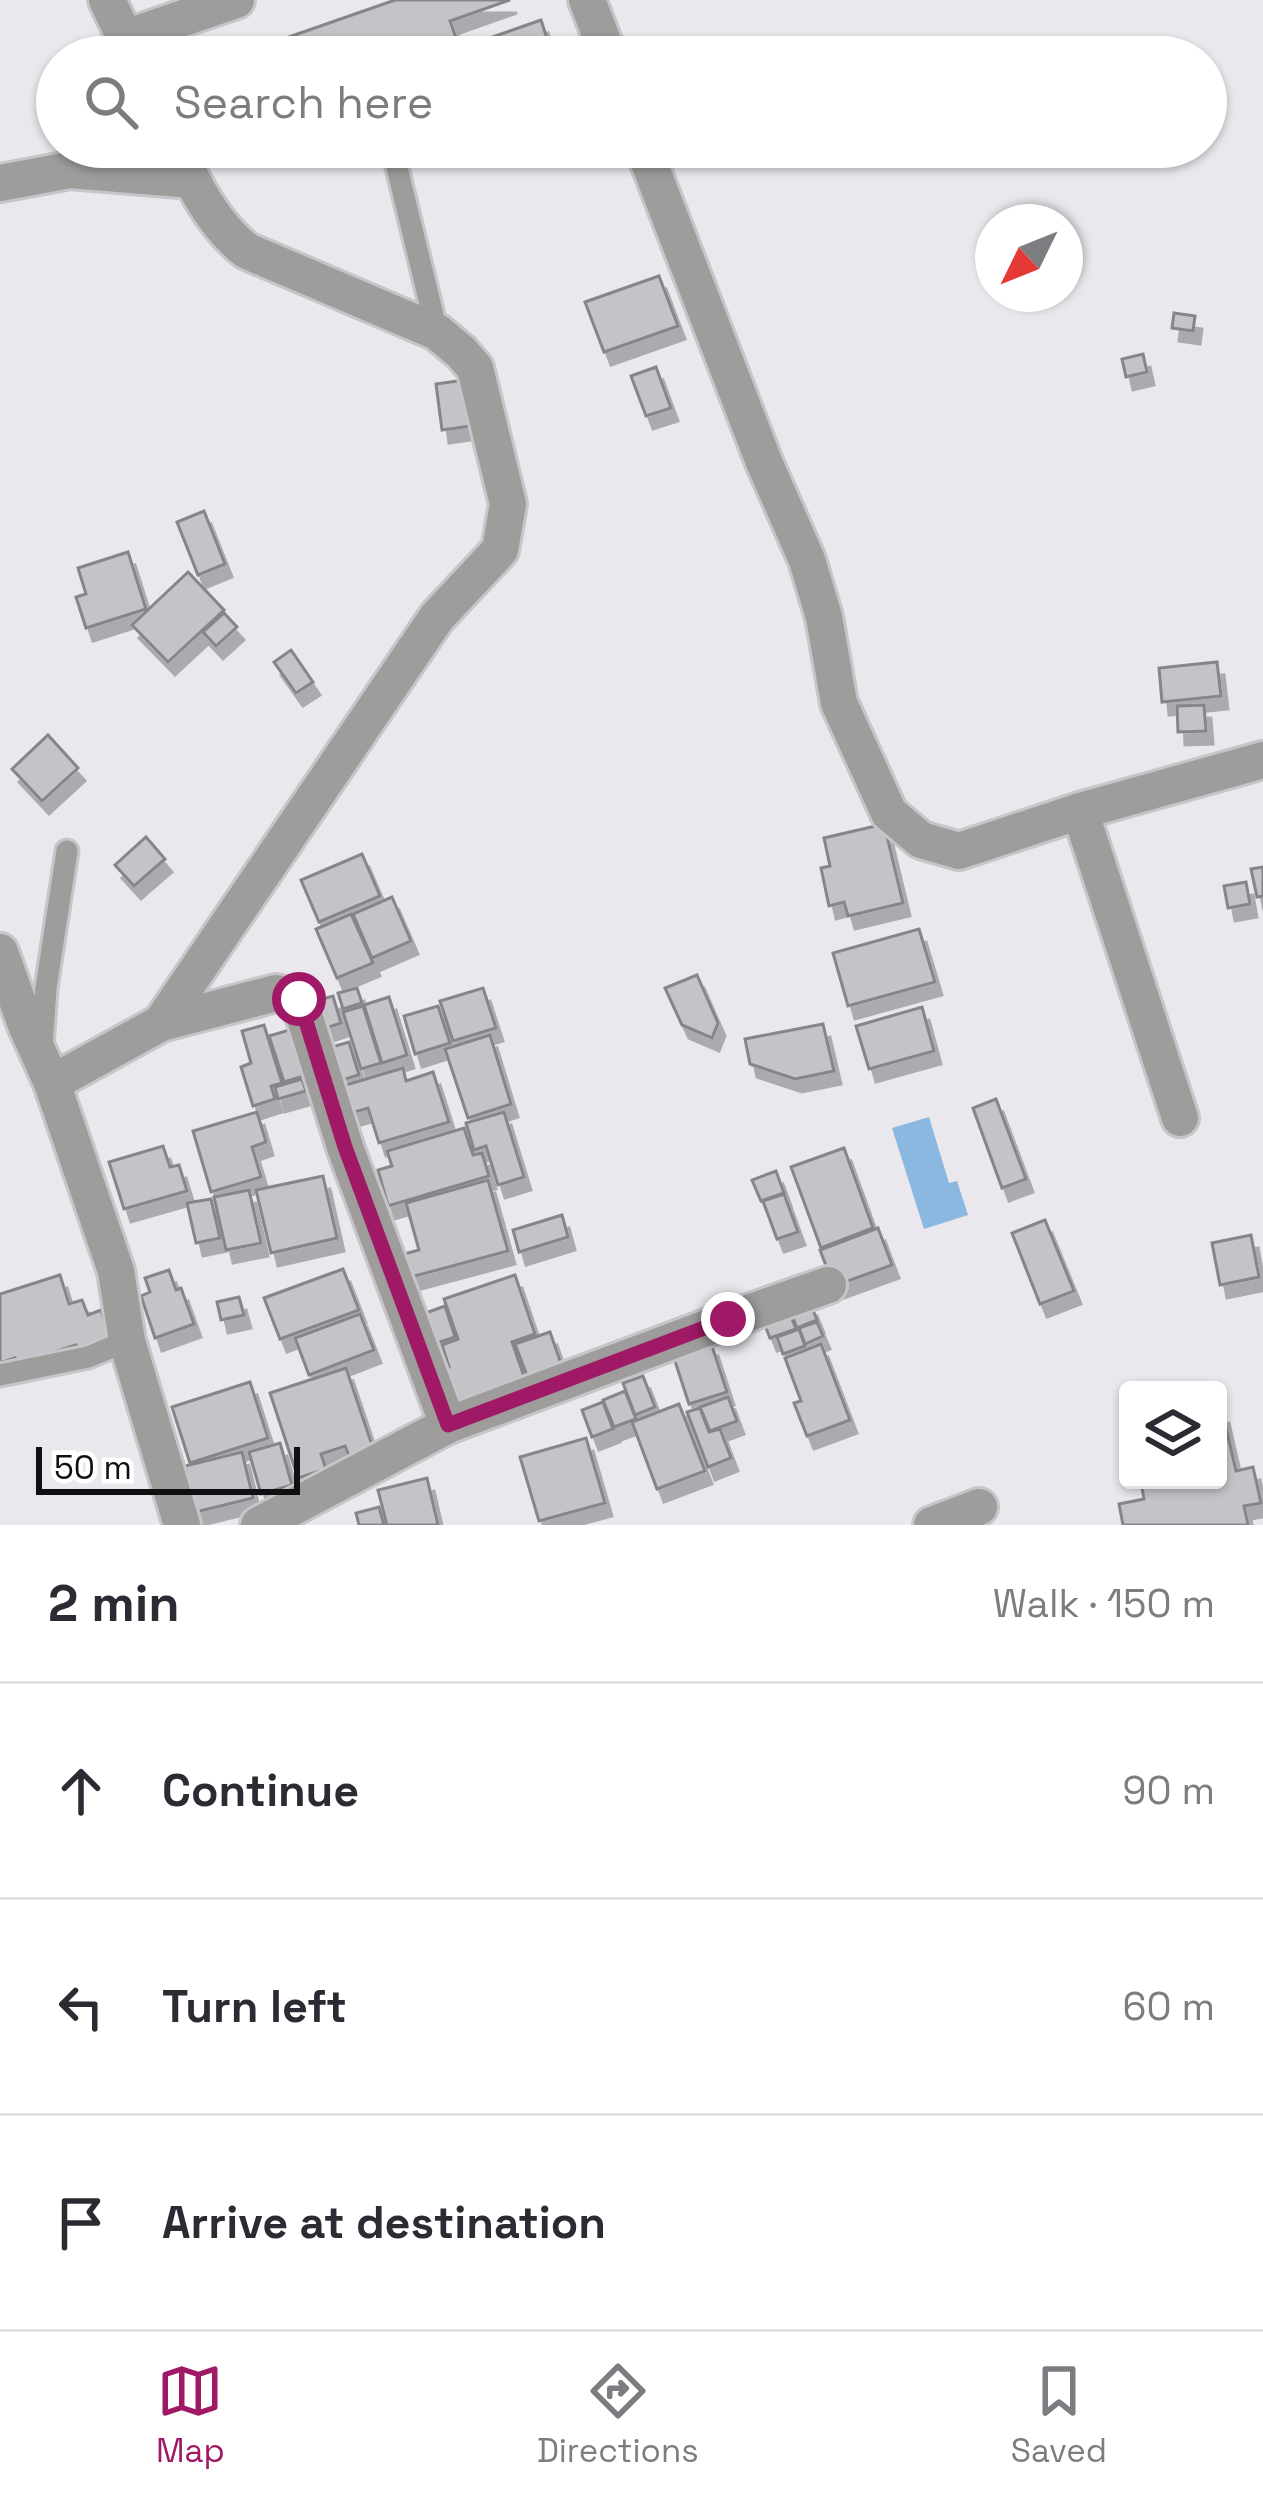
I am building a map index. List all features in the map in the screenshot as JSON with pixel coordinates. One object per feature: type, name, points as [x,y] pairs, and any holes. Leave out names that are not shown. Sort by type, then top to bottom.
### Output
[{"type":"street","points":[[107,0],[124,36]]},
{"type":"street","points":[[154,36],[236,0]]},
{"type":"street","points":[[586,0],[601,36]]},
{"type":"street","points":[[0,183],[108,168]]},
{"type":"street","points":[[161,1023],[437,617],[500,550],[508,504],[475,368],[461,352],[436,332],[247,251],[227,236],[186,168]]},
{"type":"street","points":[[651,168],[764,462],[807,560],[824,617],[839,703],[889,814],[921,840],[959,850],[1263,760]]},
{"type":"street","points":[[1080,811],[1180,1118]]},
{"type":"street","points":[[0,952],[13,1027],[46,1071],[116,1271],[127,1341],[182,1525]]},
{"type":"street","points":[[46,1071],[161,1023],[277,993],[299,999],[345,1147],[448,1425]]},
{"type":"street","points":[[259,1525],[448,1425],[828,1286]]},
{"type":"street","points":[[932,1525],[979,1507]]},
{"type":"lane","points":[[397,168],[436,332]]},
{"type":"lane","points":[[46,1071],[46,988],[67,851]]},
{"type":"lane","points":[[0,1376],[88,1357],[127,1341]]},
{"type":"water","points":[[929,1117],[949,1183],[957,1181],[968,1215],[924,1229],[892,1128]]},
{"type":"building","points":[[395,0],[510,0],[450,21],[455,36],[292,36]]},
{"type":"building","points":[[541,20],[546,36],[495,36]]},
{"type":"building","points":[[659,276],[678,326],[604,352],[585,302]]},
{"type":"building","points":[[1174,313],[1195,316],[1193,331],[1172,328]]},
{"type":"building","points":[[1143,354],[1147,372],[1126,377],[1122,359]]},
{"type":"building","points":[[656,367],[671,408],[646,416],[631,376]]},
{"type":"building","points":[[465,380],[471,426],[442,430],[436,384]]},
{"type":"building","points":[[204,511],[225,564],[198,575],[177,522]]},
{"type":"building","points":[[128,552],[146,609],[86,628],[76,597],[86,594],[78,568]]},
{"type":"building","points":[[188,572],[224,610],[168,662],[132,625]]},
{"type":"building","points":[[224,613],[237,627],[216,646],[203,632]]},
{"type":"building","points":[[291,650],[313,682],[296,693],[274,662]]},
{"type":"building","points":[[1217,662],[1221,696],[1162,702],[1159,668]]},
{"type":"building","points":[[1204,705],[1206,731],[1178,732],[1177,706]]},
{"type":"building","points":[[48,735],[78,768],[42,801],[12,769]]},
{"type":"building","points":[[884,824],[903,903],[848,916],[844,902],[829,906],[821,868],[830,866],[824,838]]},
{"type":"building","points":[[146,837],[165,859],[134,886],[115,865]]},
{"type":"building","points":[[362,854],[380,896],[319,922],[301,880]]},
{"type":"building","points":[[1263,867],[1263,896],[1257,897],[1251,869]]},
{"type":"building","points":[[1246,882],[1250,904],[1228,908],[1224,886]]},
{"type":"building","points":[[392,897],[411,941],[372,958],[353,914]]},
{"type":"building","points":[[351,914],[373,963],[337,978],[316,929]]},
{"type":"building","points":[[919,929],[935,982],[848,1006],[833,953]]},
{"type":"building","points":[[697,975],[718,1023],[712,1038],[682,1025],[665,988]]},
{"type":"building","points":[[357,988],[362,1003],[343,1009],[338,993]]},
{"type":"building","points":[[483,988],[496,1028],[453,1041],[440,1001]]},
{"type":"building","points":[[333,996],[341,1023],[323,1029],[315,1001]]},
{"type":"building","points":[[389,997],[407,1055],[382,1063],[364,1005]]},
{"type":"building","points":[[363,1006],[381,1063],[361,1069],[343,1012]]},
{"type":"building","points":[[438,1006],[450,1043],[415,1054],[404,1016]]},
{"type":"building","points":[[922,1007],[934,1051],[869,1069],[856,1026]]},
{"type":"building","points":[[823,1024],[834,1071],[795,1079],[750,1064],[745,1039]]},
{"type":"building","points":[[264,1025],[282,1083],[271,1086],[275,1099],[253,1106],[241,1067],[251,1063],[242,1031]]},
{"type":"building","points":[[289,1030],[304,1076],[284,1082],[269,1036]]},
{"type":"building","points":[[490,1035],[511,1104],[468,1118],[445,1049]]},
{"type":"building","points":[[349,1042],[359,1075],[338,1081],[328,1048]]},
{"type":"building","points":[[403,1068],[406,1081],[433,1072],[449,1122],[379,1143],[368,1108],[348,1114],[339,1087]]},
{"type":"building","points":[[302,1079],[306,1091],[278,1099],[275,1087]]},
{"type":"building","points":[[996,1099],[1026,1179],[1002,1188],[973,1108]]},
{"type":"building","points":[[257,1112],[266,1142],[252,1147],[261,1177],[211,1192],[193,1131]]},
{"type":"building","points":[[504,1112],[524,1177],[498,1185],[486,1146],[474,1150],[466,1123]]},
{"type":"building","points":[[464,1128],[473,1155],[482,1153],[489,1176],[388,1206],[378,1170],[392,1166],[387,1151]]},
{"type":"building","points":[[163,1146],[170,1167],[179,1165],[187,1191],[124,1209],[109,1162]]},
{"type":"building","points":[[844,1148],[873,1228],[821,1248],[791,1167]]},
{"type":"building","points":[[776,1171],[784,1193],[761,1201],[752,1180]]},
{"type":"building","points":[[323,1176],[337,1238],[271,1253],[256,1190]]},
{"type":"building","points":[[488,1180],[508,1251],[411,1277],[404,1254],[419,1250],[406,1203]]},
{"type":"building","points":[[249,1190],[261,1243],[226,1250],[214,1197]]},
{"type":"building","points":[[784,1194],[798,1232],[777,1239],[763,1201]]},
{"type":"building","points":[[211,1199],[220,1238],[196,1243],[187,1203]]},
{"type":"building","points":[[562,1215],[568,1237],[519,1252],[513,1230]]},
{"type":"building","points":[[1045,1220],[1074,1291],[1040,1304],[1012,1233]]},
{"type":"building","points":[[878,1228],[892,1265],[834,1286],[820,1250]]},
{"type":"building","points":[[1251,1235],[1259,1277],[1220,1285],[1212,1243]]},
{"type":"building","points":[[343,1269],[359,1310],[280,1339],[264,1298]]},
{"type":"building","points":[[169,1270],[194,1324],[155,1338],[141,1296],[150,1292],[145,1278]]},
{"type":"building","points":[[60,1275],[69,1304],[82,1300],[88,1315],[101,1310],[110,1338],[17,1364],[15,1358],[0,1363],[0,1294]]},
{"type":"building","points":[[515,1275],[535,1334],[512,1342],[528,1388],[455,1412],[441,1369],[449,1367],[442,1345],[458,1339],[444,1299]]},
{"type":"building","points":[[239,1297],[244,1315],[221,1320],[217,1302]]},
{"type":"building","points":[[810,1303],[817,1320],[797,1328],[790,1310]]},
{"type":"building","points":[[445,1306],[455,1337],[434,1344],[423,1314]]},
{"type":"building","points":[[789,1311],[796,1329],[770,1338],[763,1320]]},
{"type":"building","points":[[360,1314],[374,1350],[309,1375],[295,1338]]},
{"type":"building","points":[[817,1322],[823,1336],[805,1344],[799,1328]]},
{"type":"building","points":[[799,1329],[805,1346],[783,1354],[777,1337]]},
{"type":"building","points":[[550,1332],[565,1375],[531,1386],[515,1344]]},
{"type":"building","points":[[711,1343],[727,1392],[689,1404],[673,1355]]},
{"type":"building","points":[[821,1344],[850,1420],[807,1436],[794,1403],[801,1401],[785,1358]]},
{"type":"building","points":[[346,1368],[373,1448],[349,1456],[345,1446],[321,1454],[326,1469],[298,1478],[270,1393]]},
{"type":"building","points":[[643,1376],[655,1407],[635,1415],[623,1383]]},
{"type":"building","points":[[250,1382],[268,1438],[190,1463],[172,1407]]},
{"type":"building","points":[[625,1391],[636,1419],[614,1427],[603,1400]]},
{"type":"building","points":[[728,1397],[737,1421],[710,1431],[700,1407]]},
{"type":"building","points":[[603,1402],[613,1429],[592,1437],[582,1410]]},
{"type":"building","points":[[679,1404],[705,1471],[657,1489],[632,1422]]},
{"type":"building","points":[[700,1408],[709,1432],[720,1429],[731,1458],[708,1467],[687,1412]]},
{"type":"building","points":[[1227,1432],[1236,1471],[1253,1467],[1261,1503],[1244,1506],[1248,1525],[1123,1525],[1119,1504],[1144,1499],[1142,1489],[1227,1489]]},
{"type":"building","points":[[586,1438],[605,1503],[539,1521],[520,1457]]},
{"type":"building","points":[[280,1443],[292,1485],[261,1494],[249,1452]]},
{"type":"building","points":[[242,1452],[253,1498],[196,1512],[185,1466]]},
{"type":"building","points":[[427,1478],[438,1525],[387,1525],[378,1490]]},
{"type":"building","points":[[379,1507],[384,1525],[359,1525],[356,1513]]},
{"type":"route","points":[[299,999],[345,1147],[448,1425],[728,1319]]}]
